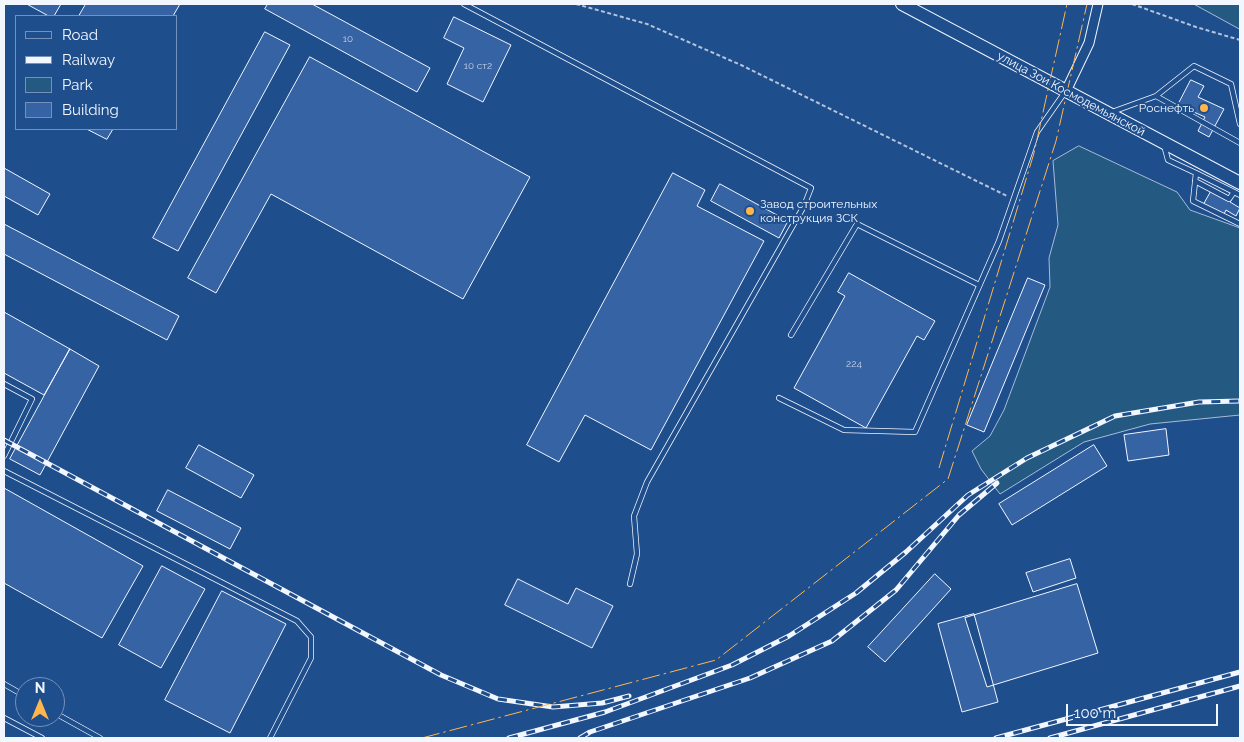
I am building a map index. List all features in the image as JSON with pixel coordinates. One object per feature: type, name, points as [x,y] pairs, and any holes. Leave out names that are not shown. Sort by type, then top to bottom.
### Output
[{"type":"main road","name":"улица Зои Космодемьянской","points":[[902,4],[1162,141],[1237,187]]},
{"type":"street","points":[[1066,91],[1089,43],[1098,4]]},
{"type":"lane","points":[[464,4],[811,188],[804,206],[647,482],[634,516],[637,554],[630,584]]},
{"type":"lane","points":[[1109,113],[1156,96],[1194,66],[1231,84],[1240,124]]},
{"type":"lane","points":[[779,398],[844,430],[915,432],[999,241],[1037,132],[1066,91]]},
{"type":"lane","points":[[1156,96],[1240,143]]},
{"type":"lane","points":[[1162,141],[1168,160],[1196,173],[1237,187]]},
{"type":"lane","points":[[1196,173],[1193,201],[1240,224]]},
{"type":"lane","points":[[1195,181],[1229,199],[1237,187]]},
{"type":"lane","points":[[1237,187],[1240,195]]},
{"type":"lane","points":[[791,336],[857,224],[979,285]]},
{"type":"lane","points":[[4,384],[32,399],[4,456]]},
{"type":"lane","points":[[4,471],[296,621],[311,637],[311,658],[270,738]]},
{"type":"lane","points":[[4,684],[15,690]]},
{"type":"lane","points":[[4,718],[42,738]]},
{"type":"lane","points":[[65,720],[90,736],[100,738]]},
{"type":"path","points":[[576,4],[647,24],[741,65],[1014,199]]},
{"type":"path","points":[[1132,4],[1196,27],[1240,40]]},
{"type":"green space","points":[[1194,4],[1240,4],[1240,29]]},
{"type":"green space","points":[[1079,146],[1177,192],[1190,210],[1240,228],[1240,415],[1150,424],[1084,442],[1000,494],[981,469],[972,451],[990,436],[1004,410],[1050,287],[1049,258],[1058,225],[1053,161]]},
{"type":"building","points":[[27,4],[61,4],[55,15],[47,15]]},
{"type":"building","points":[[86,4],[180,4],[174,15],[80,15]]},
{"type":"building","points":[[268,4],[312,4],[430,68],[417,92],[265,9]]},
{"type":"building","points":[[454,17],[511,45],[483,102],[447,84],[464,48],[444,38]]},
{"type":"building","points":[[265,32],[290,45],[178,251],[153,238]]},
{"type":"building","points":[[310,57],[530,177],[463,299],[271,194],[216,293],[188,278]]},
{"type":"building","points":[[1191,80],[1204,86],[1198,97],[1224,109],[1209,137],[1198,131],[1205,117],[1178,105]]},
{"type":"building","points":[[89,130],[112,130],[107,139]]},
{"type":"building","points":[[4,168],[50,194],[38,215],[4,196]]},
{"type":"building","points":[[673,173],[705,190],[697,206],[764,241],[651,450],[585,415],[559,462],[527,445]]},
{"type":"building","name":"Завод строительных конструкция ЗСК","points":[[720,184],[788,221],[779,238],[711,201]]},
{"type":"building","points":[[1213,188],[1232,199],[1230,202],[1240,208],[1236,216],[1226,210],[1224,214],[1204,204]]},
{"type":"building","points":[[4,224],[179,316],[167,340],[4,254]]},
{"type":"building","points":[[849,273],[935,321],[924,340],[917,336],[866,428],[794,388],[845,296],[838,292]]},
{"type":"building","points":[[1028,278],[1045,285],[984,432],[967,425]]},
{"type":"building","points":[[4,312],[70,349],[44,395],[4,373]]},
{"type":"building","points":[[70,349],[99,366],[40,475],[10,459]]},
{"type":"building","points":[[1166,429],[1169,455],[1128,461],[1124,435]]},
{"type":"building","points":[[199,445],[254,475],[241,498],[186,468]]},
{"type":"building","points":[[1094,445],[1107,466],[1012,525],[999,504]]},
{"type":"building","points":[[4,488],[143,566],[102,638],[4,583]]},
{"type":"building","points":[[168,490],[241,528],[230,549],[157,511]]},
{"type":"building","points":[[1070,559],[1076,578],[1033,592],[1026,573]]},
{"type":"building","points":[[162,566],[205,589],[161,668],[119,645]]},
{"type":"building","points":[[935,574],[951,589],[885,662],[868,647]]},
{"type":"building","points":[[518,579],[568,604],[576,588],[613,606],[592,648],[505,605]]},
{"type":"building","points":[[1077,584],[1098,653],[987,687],[965,618]]},
{"type":"building","points":[[222,591],[286,624],[230,733],[165,700]]},
{"type":"building","points":[[974,614],[998,702],[962,712],[938,624]]},
{"type":"railway","points":[[509,738],[605,712],[732,665],[789,636],[856,593],[906,552],[968,495],[1027,458],[1115,416],[1199,402],[1240,401]]},
{"type":"railway","points":[[4,440],[441,675],[498,699],[553,707],[602,703],[629,696]]},
{"type":"railway","points":[[580,738],[590,732],[750,678],[832,641],[896,590],[959,515],[997,483]]},
{"type":"railway","points":[[996,738],[1240,672]]},
{"type":"railway","points":[[1050,738],[1240,686]]},
{"type":"power","points":[[939,468],[1034,153],[1067,4]]},
{"type":"power","points":[[422,738],[716,660],[948,479],[1056,141],[1087,4]]},
{"type":"place","name":"Роснефть","points":[[1204,108]]},
{"type":"place","name":"Завод строительных конструкция ЗСК","points":[[750,211]]}]
